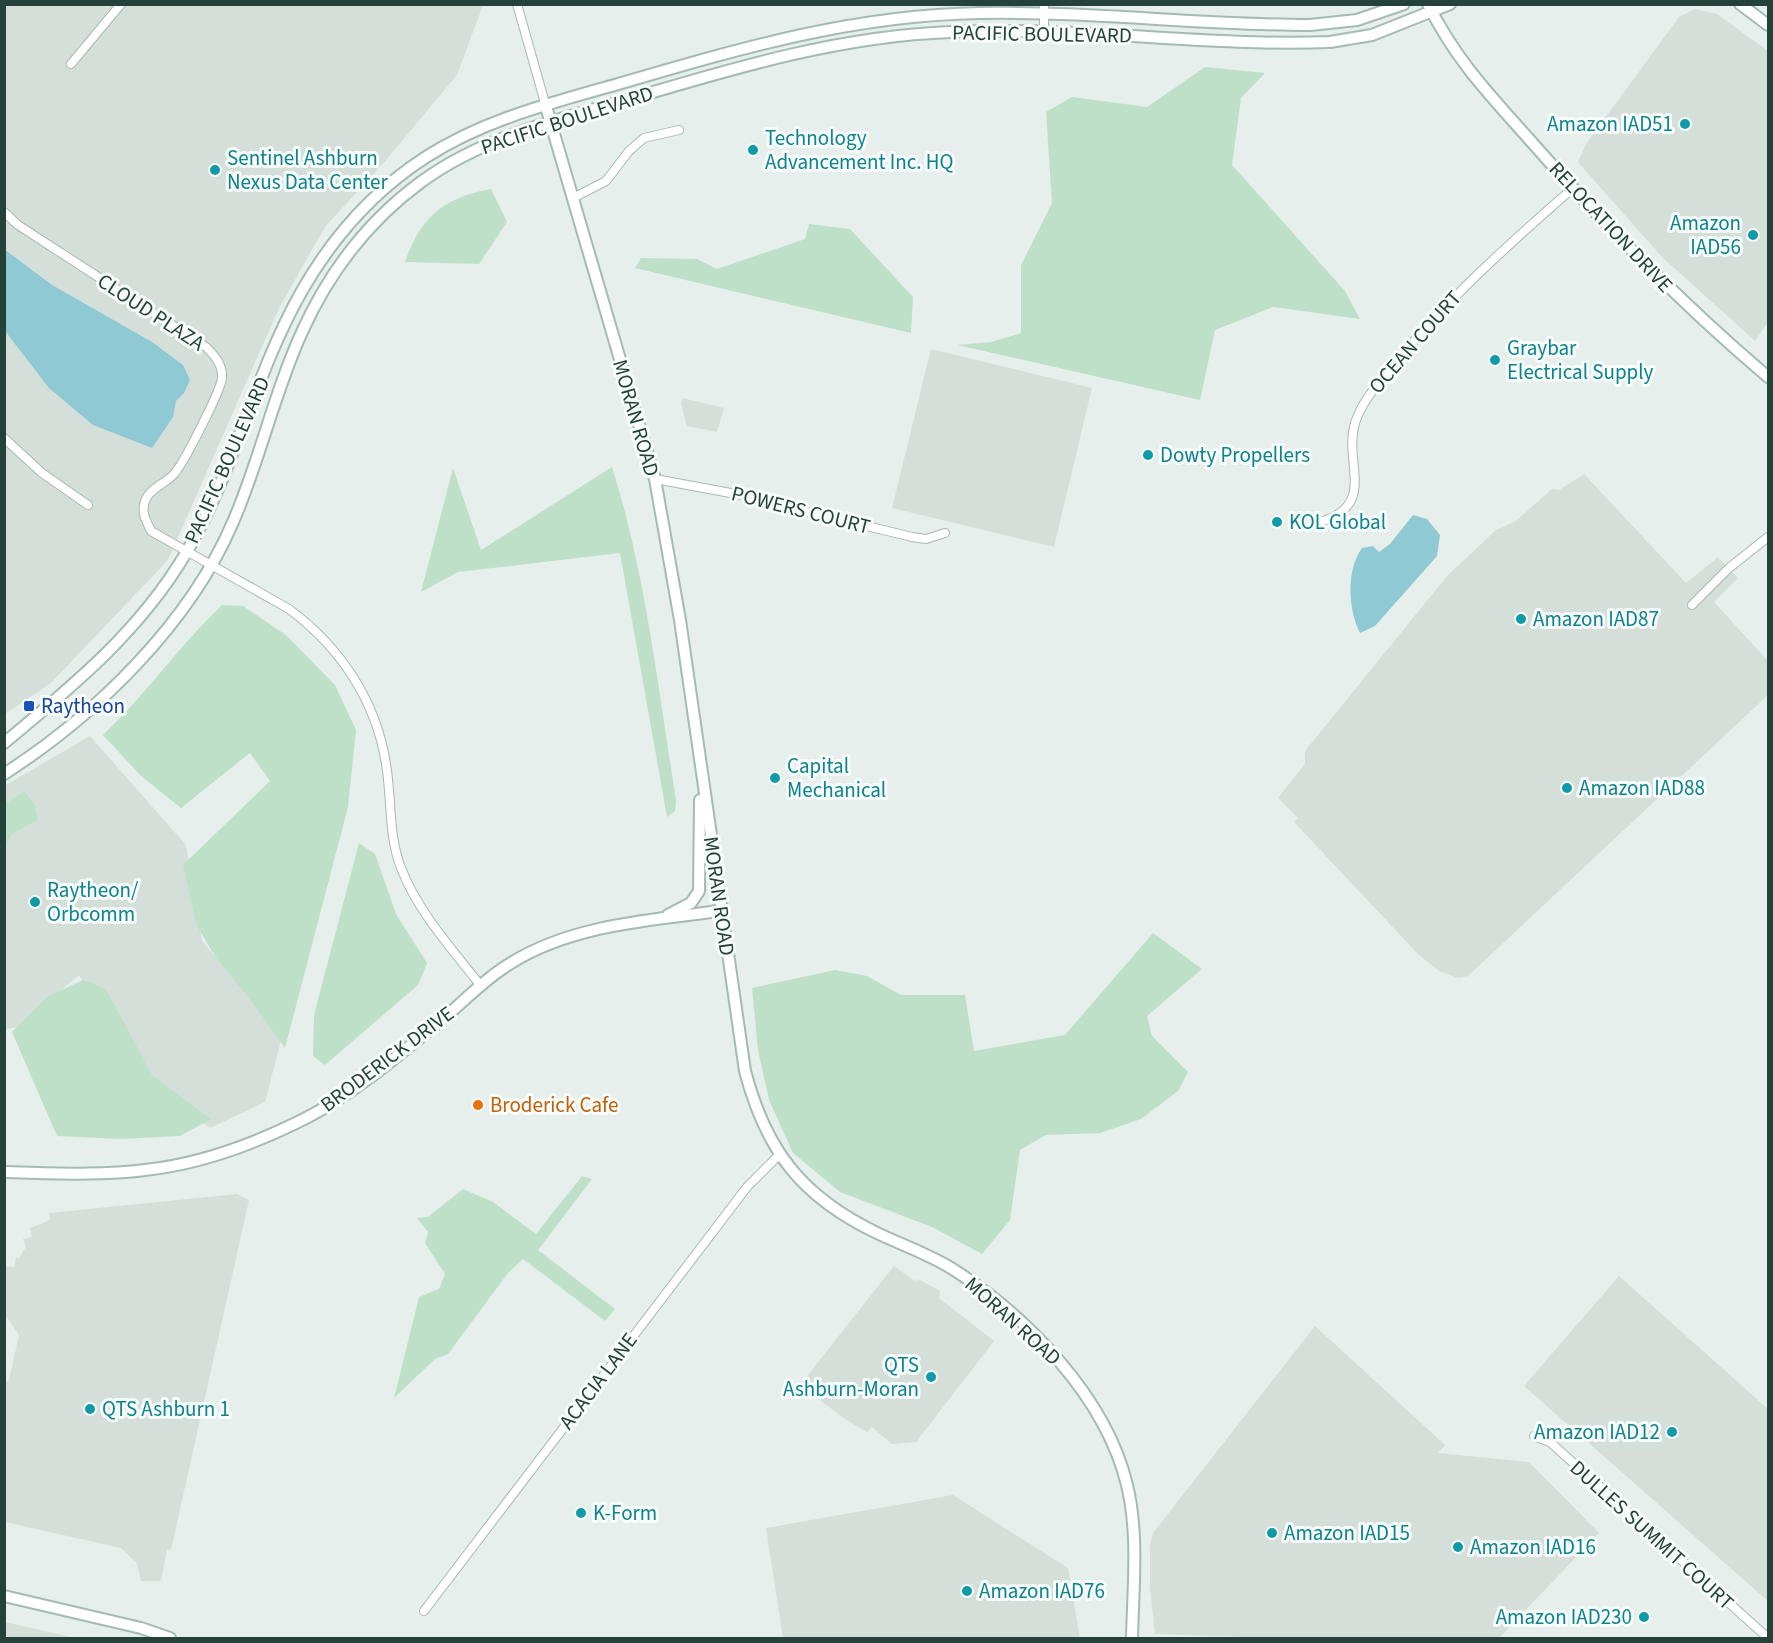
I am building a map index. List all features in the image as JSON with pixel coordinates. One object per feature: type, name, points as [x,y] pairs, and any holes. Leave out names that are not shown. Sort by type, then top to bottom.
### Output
[{"type":"main road","name":"PACIFIC BOULEVARD","points":[[4,743],[68,690],[129,632],[186,552],[296,302],[340,234],[376,196],[423,159],[477,128],[545,103],[774,39],[828,28],[934,15],[1044,9],[1310,26],[1357,20],[1404,4]]},
{"type":"main road","name":"PACIFIC BOULEVARD","points":[[4,774],[32,756],[134,668],[187,602],[211,566],[233,522],[300,337],[320,296],[346,255],[379,218],[424,180],[473,150],[515,132],[752,62],[842,44],[926,33],[1044,32],[1330,42],[1372,34],[1430,8],[1450,4]]},
{"type":"main road","points":[[1740,4],[1768,26]]},
{"type":"main road","name":"RELOCATION DRIVE","points":[[1430,8],[1452,50],[1573,188],[1676,296],[1768,377]]},
{"type":"main road","name":"MORAN ROAD","points":[[545,103],[655,479],[680,620],[720,911],[745,1071],[763,1128],[779,1155],[803,1183],[837,1210],[876,1232],[925,1254],[993,1297],[1063,1366],[1099,1412],[1121,1463],[1128,1486],[1133,1565],[1132,1638]]},
{"type":"main road","points":[[660,919],[691,903],[700,886],[700,758]]},
{"type":"main road","name":"BRODERICK DRIVE","points":[[4,1172],[88,1174],[147,1170],[175,1165],[247,1144],[283,1129],[340,1099],[510,963],[561,940],[618,925],[720,911]]},
{"type":"main road","points":[[4,1596],[141,1628],[170,1638]]},
{"type":"street","points":[[71,64],[121,4]]},
{"type":"street","name":"MORAN ROAD","points":[[517,4],[545,103]]},
{"type":"street","points":[[1044,9],[1044,32]]},
{"type":"street","points":[[573,198],[606,181],[629,151],[644,138],[680,130]]},
{"type":"street","name":"OCEAN COURT","points":[[1320,522],[1340,516],[1354,488],[1356,468],[1352,444],[1355,424],[1364,401],[1426,324],[1464,286],[1573,188]]},
{"type":"street","name":"CLOUD PLAZA","points":[[4,212],[16,223],[206,347],[220,364],[222,378],[216,395],[174,473],[151,490],[144,503],[143,515],[151,531],[186,552]]},
{"type":"street","points":[[4,438],[42,473],[88,506]]},
{"type":"street","name":"POWERS COURT","points":[[655,479],[736,494],[912,537],[926,539],[945,533]]},
{"type":"street","points":[[1692,604],[1729,568],[1768,537]]},
{"type":"street","points":[[186,552],[268,596],[308,623],[349,669],[364,693],[379,731],[387,765],[392,834],[401,867],[426,915],[481,986]]},
{"type":"street","name":"ACACIA LANE","points":[[424,1611],[747,1187],[779,1155]]},
{"type":"street","name":"DULLES SUMMIT COURT","points":[[1534,1436],[1550,1442],[1768,1638]]},
{"type":"shaded area","points":[[5,5],[483,5],[457,75],[387,159],[325,227],[279,308],[168,560],[51,683],[5,714]]},
{"type":"shaded area","points":[[1695,9],[1717,14],[1768,51],[1768,322],[1755,341],[1661,256],[1578,162],[1586,144],[1679,17]]},
{"type":"shaded area","points":[[931,349],[1092,388],[1054,547],[892,508]]},
{"type":"shaded area","points":[[682,398],[724,408],[717,432],[687,426],[681,403]]},
{"type":"shaded area","points":[[1584,474],[1686,583],[1718,557],[1738,578],[1714,602],[1768,661],[1768,695],[1468,976],[1458,978],[1439,971],[1418,954],[1294,822],[1298,818],[1278,798],[1305,764],[1305,751],[1447,576],[1496,530],[1516,521],[1552,489],[1559,490]]},
{"type":"shaded area","points":[[90,736],[186,845],[202,941],[282,1037],[265,1102],[210,1128],[149,1083],[79,975],[18,1027],[5,1029],[4,786]]},
{"type":"shaded area","points":[[237,1194],[249,1200],[171,1550],[167,1549],[161,1581],[141,1581],[137,1563],[121,1548],[5,1522],[5,1382],[9,1380],[19,1335],[5,1314],[5,1266],[14,1267],[16,1258],[19,1258],[26,1247],[23,1239],[32,1237],[30,1228],[50,1219],[49,1213]]},
{"type":"shaded area","points":[[894,1266],[916,1282],[918,1279],[940,1291],[939,1298],[994,1341],[916,1442],[892,1444],[872,1427],[867,1432],[845,1419],[800,1385]]},
{"type":"shaded area","points":[[1619,1276],[1768,1409],[1768,1601],[1524,1386]]},
{"type":"shaded area","points":[[1315,1326],[1445,1445],[1438,1453],[1529,1462],[1599,1533],[1499,1638],[1267,1638],[1155,1634],[1150,1588],[1150,1545],[1153,1533]]},
{"type":"shaded area","points":[[953,1495],[1068,1568],[1080,1638],[783,1638],[766,1528]]},
{"type":"shaded area","points":[[5,1622],[75,1638],[5,1638]]},
{"type":"green space","points":[[1205,67],[1265,73],[1241,98],[1232,165],[1345,291],[1360,319],[1273,307],[1215,330],[1200,400],[957,345],[991,342],[1021,333],[1021,265],[1052,203],[1046,112],[1072,97],[1147,107]]},
{"type":"green space","points":[[491,189],[507,222],[479,264],[405,262],[418,233],[436,212],[460,197]]},
{"type":"green space","points":[[809,224],[850,229],[913,297],[911,333],[635,268],[641,258],[697,259],[717,269],[805,239]]},
{"type":"green space","points":[[612,467],[634,549],[657,674],[676,800],[675,811],[667,817],[620,553],[458,572],[421,592],[453,468],[481,550]]},
{"type":"green space","points":[[222,605],[243,606],[286,635],[335,685],[356,730],[348,807],[285,1048],[216,958],[196,924],[183,865],[270,781],[250,753],[181,808],[141,776],[103,735]]},
{"type":"green space","points":[[24,791],[35,805],[38,820],[12,834],[5,847],[5,804]]},
{"type":"green space","points":[[359,843],[375,854],[396,914],[427,963],[418,985],[325,1065],[313,1056],[314,1015]]},
{"type":"green space","points":[[1153,933],[1202,969],[1147,1016],[1152,1036],[1188,1072],[1178,1091],[1141,1119],[1100,1133],[1046,1135],[1020,1150],[1010,1220],[982,1254],[932,1227],[840,1192],[793,1153],[769,1100],[758,1050],[752,988],[835,970],[867,976],[901,995],[965,995],[974,1051],[1065,1035]]},
{"type":"green space","points":[[83,980],[106,989],[152,1075],[211,1119],[180,1136],[120,1139],[57,1136],[12,1032],[48,996]]},
{"type":"green space","points":[[582,1176],[592,1179],[538,1250],[615,1309],[605,1321],[523,1259],[508,1273],[448,1354],[435,1359],[394,1398],[419,1297],[439,1289],[445,1274],[425,1243],[428,1232],[417,1218],[428,1217],[463,1189],[493,1202],[536,1234]]},
{"type":"water","points":[[4,249],[52,285],[152,342],[183,365],[190,380],[184,393],[176,401],[173,417],[152,448],[93,425],[49,388],[5,331]]},
{"type":"water","points":[[1413,515],[1427,519],[1440,535],[1437,556],[1375,626],[1360,633],[1353,613],[1350,590],[1353,567],[1357,557],[1362,548],[1373,546],[1379,552],[1390,544]]},
{"type":"place","name":"Amazon IAD51","points":[[1685,124]]},
{"type":"place","name":"Technology Advancement Inc. HQ","points":[[753,150]]},
{"type":"place","name":"Sentinel Ashburn Nexus Data Center","points":[[215,170]]},
{"type":"place","name":"Amazon IAD56","points":[[1753,235]]},
{"type":"place","name":"Graybar Electrical Supply","points":[[1495,360]]},
{"type":"place","name":"Dowty Propellers","points":[[1148,455]]},
{"type":"place","name":"KOL Global","points":[[1277,522]]},
{"type":"place","name":"Amazon IAD87","points":[[1521,619]]},
{"type":"place","name":"Raytheon","points":[[29,706]]},
{"type":"place","name":"Capital Mechanical","points":[[775,778]]},
{"type":"place","name":"Amazon IAD88","points":[[1567,788]]},
{"type":"place","name":"Raytheon/ Orbcomm","points":[[35,902]]},
{"type":"place","name":"Broderick Cafe","points":[[478,1105]]},
{"type":"place","name":"QTS Ashburn-Moran","points":[[931,1377]]},
{"type":"place","name":"QTS Ashburn 1","points":[[90,1409]]},
{"type":"place","name":"Amazon IAD12","points":[[1672,1432]]},
{"type":"place","name":"K-Form","points":[[581,1513]]},
{"type":"place","name":"Amazon IAD15","points":[[1272,1533]]},
{"type":"place","name":"Amazon IAD16","points":[[1458,1547]]},
{"type":"place","name":"Amazon IAD76","points":[[967,1591]]},
{"type":"place","name":"Amazon IAD230","points":[[1644,1617]]}]
